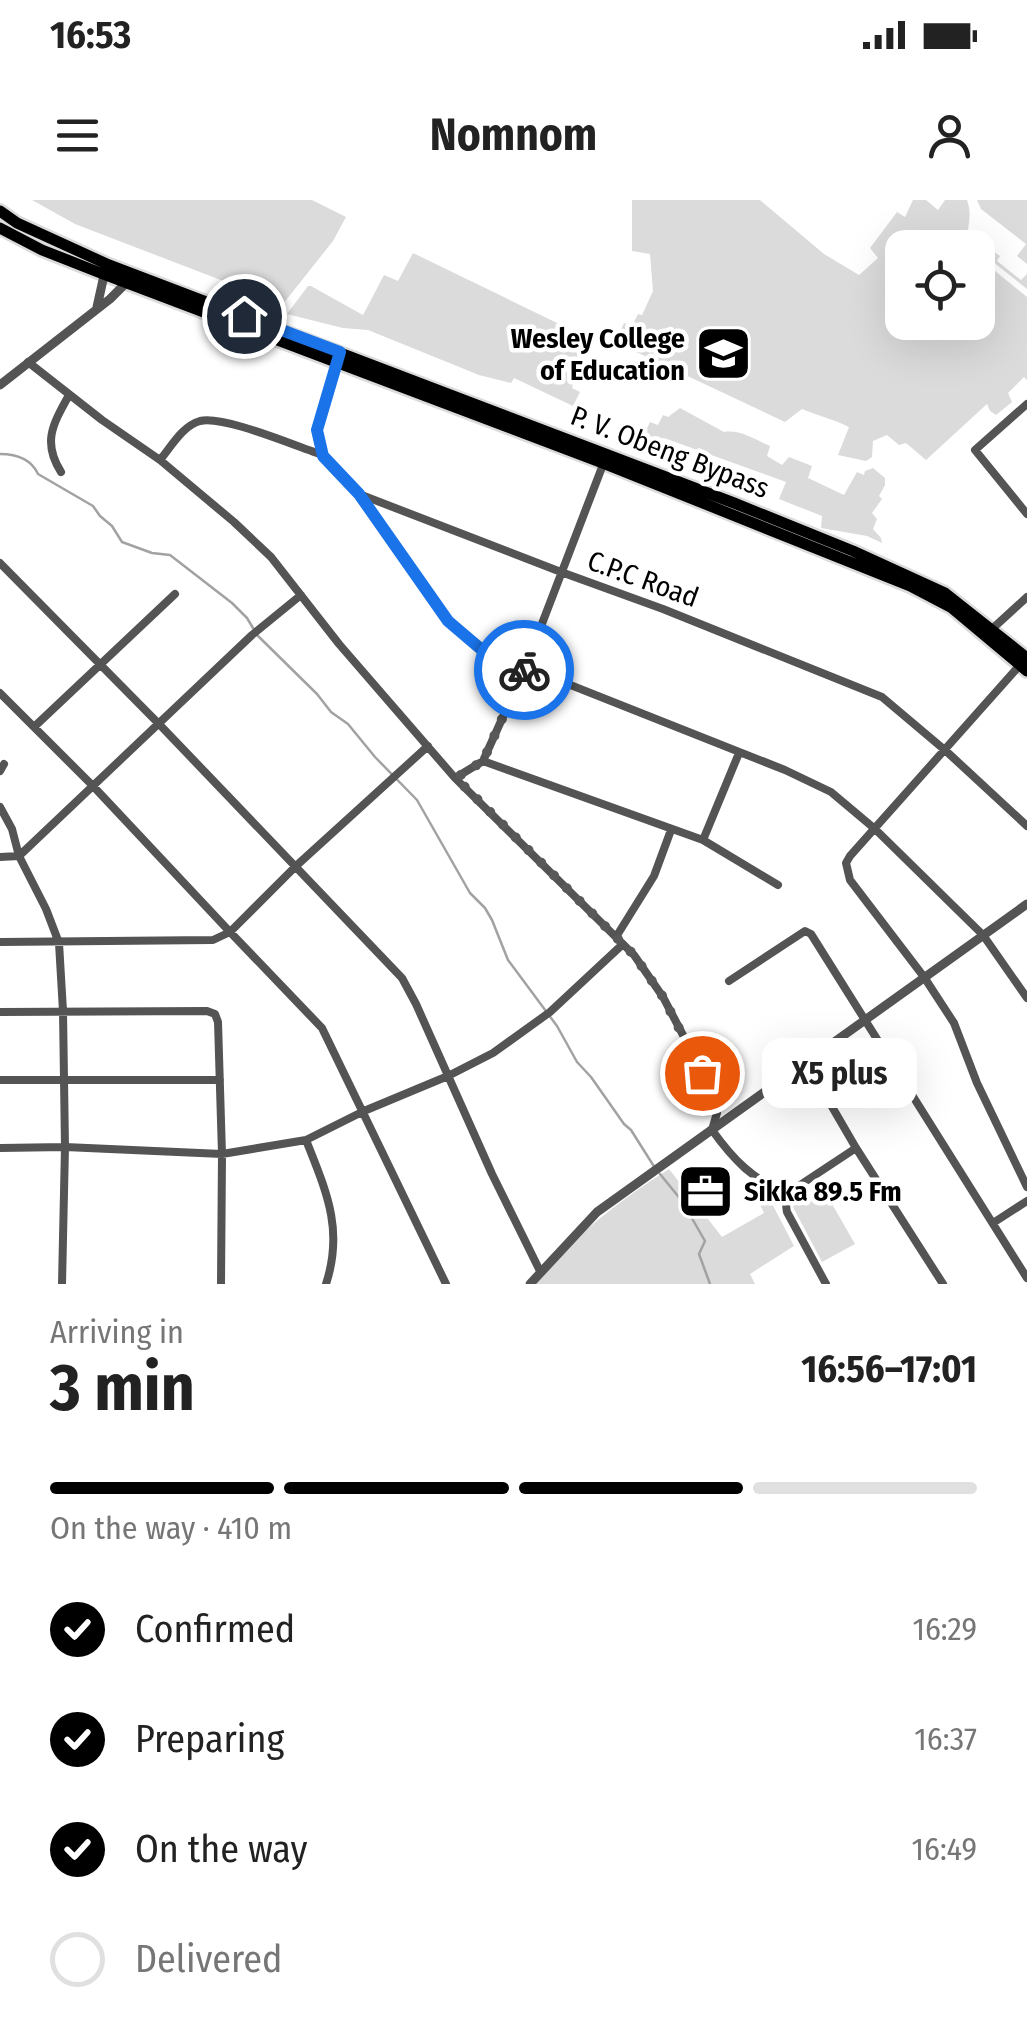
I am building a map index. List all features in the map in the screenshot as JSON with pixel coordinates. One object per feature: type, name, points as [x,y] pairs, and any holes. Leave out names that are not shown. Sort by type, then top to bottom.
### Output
[{"type":"highway","name":"P. V. Obeng Bypass","points":[[0,211],[106,270]]},
{"type":"highway","name":"P. V. Obeng Bypass","points":[[0,228],[42,250],[130,278],[605,459],[910,586],[952,608],[1025,665]]},
{"type":"highway","name":"P. V. Obeng Bypass","points":[[605,459],[734,503],[915,578],[945,593],[992,628],[1025,665]]},
{"type":"street","points":[[97,307],[106,270]]},
{"type":"street","points":[[0,385],[130,278]]},
{"type":"street","points":[[323,456],[317,430],[338,356]]},
{"type":"street","points":[[28,362],[160,460],[271,557],[339,644],[456,778],[634,955],[663,997],[715,1096],[717,1113],[712,1130]]},
{"type":"street","points":[[61,472],[50,454],[50,440],[69,395]]},
{"type":"street","points":[[1027,404],[974,450],[1027,514]]},
{"type":"street","points":[[160,460],[182,432],[197,422],[213,420],[323,456]]},
{"type":"street","name":"C.P.C Road","points":[[323,456],[359,494],[664,609],[882,697],[1027,826]]},
{"type":"street","points":[[456,778],[483,761],[525,668],[605,459]]},
{"type":"street","points":[[359,494],[448,621],[482,650],[831,792],[984,936],[1027,998]]},
{"type":"street","points":[[1,566],[159,724],[402,978],[540,1270]]},
{"type":"street","points":[[34,728],[175,594]]},
{"type":"street","points":[[0,857],[19,856],[255,632],[301,595]]},
{"type":"street","points":[[992,628],[1027,597]]},
{"type":"street","points":[[1025,665],[850,856],[846,870],[855,888],[924,977],[954,1023],[1027,1187]]},
{"type":"street","points":[[0,693],[322,1028],[446,1284]]},
{"type":"street","points":[[0,942],[213,940],[230,932],[428,746]]},
{"type":"street","points":[[703,840],[739,753]]},
{"type":"street","points":[[483,761],[703,840],[778,885]]},
{"type":"street","points":[[0,807],[59,943],[65,1147],[62,1284]]},
{"type":"street","points":[[0,1148],[222,1154],[306,1140],[448,1076],[493,1053],[542,1019],[619,940],[654,876],[671,830]]},
{"type":"street","points":[[530,1284],[597,1212],[1027,904]]},
{"type":"street","points":[[729,981],[808,932],[1027,1278]]},
{"type":"street","points":[[0,1012],[215,1014],[222,1154],[221,1284]]},
{"type":"street","points":[[806,1062],[943,1284]]},
{"type":"street","points":[[0,1080],[220,1080]]},
{"type":"street","points":[[712,1130],[741,1166],[788,1195]]},
{"type":"street","points":[[306,1140],[326,1189],[332,1217],[334,1262],[326,1284]]},
{"type":"street","points":[[826,1284],[785,1204],[794,1188],[856,1148]]},
{"type":"street","points":[[993,1223],[1027,1200]]},
{"type":"shaded area","points":[[32,200],[312,200],[346,217],[333,241],[283,304],[75,224]]},
{"type":"shaded area","points":[[632,200],[760,200],[824,254],[859,275],[878,258],[870,248],[897,212],[905,217],[913,200],[926,200],[938,210],[945,200],[967,200],[969,230],[885,230],[885,340],[995,340],[995,271],[1027,297],[1027,380],[1024,377],[1008,393],[1012,402],[996,415],[987,404],[926,460],[906,443],[899,445],[887,435],[873,441],[872,457],[866,461],[838,455],[849,427],[802,409],[785,422],[615,342],[624,323],[632,326],[638,314],[642,315],[653,291],[650,254],[632,251]]},
{"type":"shaded area","points":[[977,200],[1027,200],[1027,264],[1017,256],[1026,244],[981,209]]},
{"type":"shaded area","points":[[995,252],[1000,256],[997,261],[1021,280],[1027,274],[1027,289],[995,264]]},
{"type":"shaded area","points":[[413,253],[586,337],[581,346],[585,349],[573,374],[572,388],[580,392],[573,406],[514,378],[511,383],[479,375],[368,330],[287,314],[311,286],[363,315],[384,275],[398,281]]},
{"type":"shaded area","points":[[680,408],[724,432],[742,434],[770,446],[767,456],[782,465],[789,457],[812,466],[808,478],[844,495],[857,472],[864,475],[873,468],[885,478],[879,496],[882,499],[872,513],[877,519],[873,529],[882,543],[867,536],[821,528],[822,516],[779,499],[786,482],[664,438],[641,441],[650,422],[658,425],[663,415],[668,417]]},
{"type":"shaded area","points":[[669,1169],[722,1237],[764,1213],[758,1200],[766,1192],[794,1246],[750,1274],[755,1284],[536,1284],[597,1220]]},
{"type":"shaded area","points":[[820,1183],[855,1244],[822,1262],[793,1207],[796,1198]]},
{"type":"waterway","points":[[0,454],[22,458],[38,474],[93,506],[122,542],[170,555],[232,603],[253,628]]},
{"type":"waterway","points":[[257,635],[331,712],[348,724],[417,800],[470,893],[492,920],[508,960],[655,1168]]},
{"type":"waterway","points":[[660,1174],[682,1201],[705,1241],[699,1254],[710,1284]]},
{"type":"way so far","points":[[524,670],[483,761],[456,778],[634,955],[663,997],[702,1073]]},
{"type":"place","name":"Wesley College of Education","points":[[724,354]]},
{"type":"place","name":"X5 plus","points":[[702,1073]]},
{"type":"place","name":"Sikka 89.5 Fm","points":[[705,1191]]},
{"type":"route","points":[[244,316],[340,352],[317,430],[323,456],[359,494],[448,621],[482,650],[524,670]]}]
